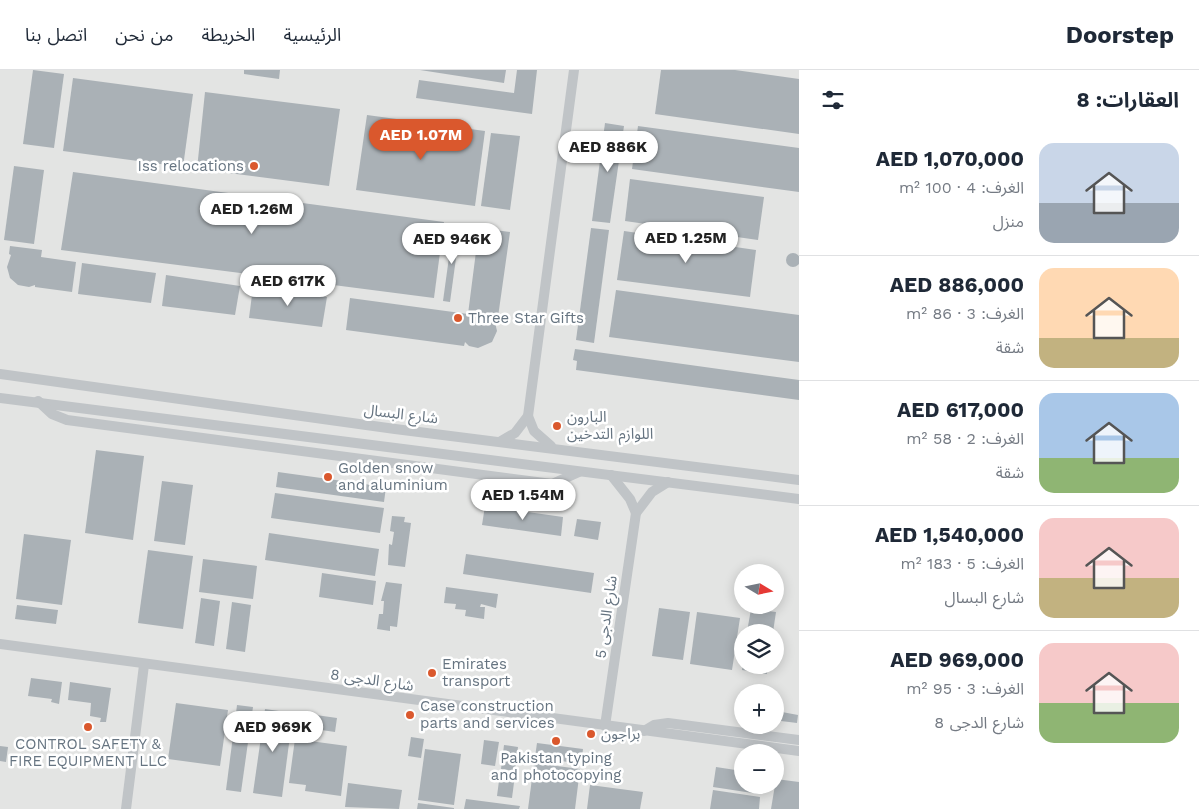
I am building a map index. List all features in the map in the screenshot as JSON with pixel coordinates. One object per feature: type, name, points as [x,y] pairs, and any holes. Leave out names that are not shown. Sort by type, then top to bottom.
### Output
[{"type":"street","points":[[554,448],[534,431],[528,416],[574,70]]},
{"type":"street","name":"شارع البسال","points":[[0,374],[395,429],[799,480]]},
{"type":"street","points":[[0,398],[38,401],[799,499]]},
{"type":"street","points":[[38,401],[52,414],[67,420],[280,449],[552,484],[580,471]]},
{"type":"street","points":[[501,441],[515,433],[528,416]]},
{"type":"street","points":[[611,475],[630,500],[636,513]]},
{"type":"street","name":"شارع الدجى 5","points":[[606,726],[636,513],[652,492],[668,482]]},
{"type":"street","name":"شارع الدجى 8","points":[[0,644],[144,665],[799,751]]},
{"type":"street","points":[[126,809],[144,665]]},
{"type":"street","points":[[644,731],[654,725],[668,723],[799,740]]},
{"type":"shaded area","points":[[0,70],[799,70],[799,809],[0,809]]},
{"type":"building","points":[[33,70],[64,74],[54,148],[23,144]]},
{"type":"building","points":[[244,70],[280,70],[279,79],[244,74]]},
{"type":"building","points":[[420,70],[506,70],[504,83]]},
{"type":"building","points":[[517,70],[537,70],[532,114],[416,98],[419,80],[514,93]]},
{"type":"building","points":[[661,70],[735,70],[799,79],[799,134],[655,114]]},
{"type":"building","points":[[73,78],[193,94],[183,167],[63,151]]},
{"type":"building","points":[[205,92],[340,109],[329,186],[197,169]]},
{"type":"building","points":[[367,115],[485,131],[475,206],[356,190]]},
{"type":"building","points":[[605,123],[624,126],[610,223],[592,221]]},
{"type":"building","points":[[638,126],[799,148],[799,192],[632,169]]},
{"type":"building","points":[[491,133],[520,136],[510,210],[481,206]]},
{"type":"building","points":[[14,166],[44,170],[34,244],[4,240]]},
{"type":"building","points":[[73,172],[444,222],[434,298],[61,250]]},
{"type":"building","points":[[630,179],[764,197],[758,240],[625,221]]},
{"type":"building","points":[[453,228],[460,229],[450,302],[443,301]]},
{"type":"building","points":[[479,228],[510,232],[498,317],[495,316],[494,318],[497,331],[492,342],[478,348],[469,346],[465,342],[464,346],[346,330],[350,298],[468,314]]},
{"type":"building","points":[[591,228],[609,230],[594,343],[576,340]]},
{"type":"building","points":[[624,231],[756,250],[750,297],[617,280]]},
{"type":"building","points":[[10,246],[42,250],[41,257],[76,262],[72,292],[35,287],[35,285],[29,287],[18,285],[10,278],[7,267],[11,255],[9,254]]},
{"type":"building","points":[[793,253],[798,255],[798,265],[793,267],[788,265],[786,260],[788,255]]},
{"type":"building","points":[[82,263],[156,273],[151,303],[78,294]]},
{"type":"building","points":[[166,275],[240,286],[235,315],[162,306]]},
{"type":"building","points":[[253,287],[327,297],[322,327],[249,318]]},
{"type":"building","points":[[616,290],[799,315],[799,362],[609,337]]},
{"type":"building","points":[[575,349],[799,380],[799,400],[576,370],[577,361],[573,360]]},
{"type":"building","points":[[96,450],[144,456],[133,540],[85,533]]},
{"type":"building","points":[[278,472],[386,487],[384,502],[276,487]]},
{"type":"building","points":[[162,481],[193,485],[185,545],[154,541]]},
{"type":"building","points":[[275,493],[384,508],[380,533],[271,518]]},
{"type":"building","points":[[485,506],[563,517],[561,536],[482,525]]},
{"type":"building","points":[[392,516],[405,517],[404,522],[411,523],[405,567],[388,565],[389,544],[392,545],[394,532],[390,531]]},
{"type":"building","points":[[577,519],[601,522],[598,540],[574,536]]},
{"type":"building","points":[[269,533],[379,549],[375,576],[265,560]]},
{"type":"building","points":[[24,534],[71,540],[62,605],[16,599]]},
{"type":"building","points":[[148,550],[193,556],[183,629],[138,623]]},
{"type":"building","points":[[466,554],[594,573],[591,593],[463,574]]},
{"type":"building","points":[[203,559],[257,566],[253,599],[199,592]]},
{"type":"building","points":[[322,573],[376,581],[373,605],[319,597]]},
{"type":"building","points":[[386,582],[402,584],[397,627],[390,626],[390,631],[377,629],[379,614],[383,614],[384,601],[381,601]]},
{"type":"building","points":[[446,587],[498,594],[496,608],[481,604],[480,607],[485,607],[484,619],[465,616],[466,610],[455,609],[456,604],[444,603]]},
{"type":"building","points":[[201,598],[220,601],[214,646],[195,643]]},
{"type":"building","points":[[232,602],[251,605],[245,652],[226,649]]},
{"type":"building","points":[[17,605],[58,610],[56,624],[15,619]]},
{"type":"building","points":[[659,608],[690,612],[683,660],[652,656]]},
{"type":"building","points":[[697,612],[740,618],[739,624],[734,624],[732,670],[690,664]]},
{"type":"building","points":[[750,614],[776,614],[774,624],[748,624]]},
{"type":"building","points":[[31,678],[62,682],[59,704],[51,702],[52,699],[28,696]]},
{"type":"building","points":[[70,682],[111,688],[106,722],[100,722],[101,718],[90,716],[91,703],[68,700]]},
{"type":"building","points":[[176,703],[228,710],[220,766],[168,759]]},
{"type":"building","points":[[237,705],[253,707],[241,792],[226,790]]},
{"type":"building","points":[[265,709],[293,713],[282,797],[253,793]]},
{"type":"building","points":[[784,712],[798,715],[797,723],[784,721]]},
{"type":"building","points":[[302,713],[337,718],[335,732],[301,727]]},
{"type":"building","points":[[411,737],[424,739],[421,758],[408,756]]},
{"type":"building","points":[[295,739],[347,746],[341,796],[305,791],[306,785],[289,783]]},
{"type":"building","points":[[484,740],[499,742],[495,766],[481,764]]},
{"type":"building","points":[[537,743],[583,749],[581,764],[535,757]]},
{"type":"building","points":[[504,745],[518,747],[515,771],[501,769]]},
{"type":"building","points":[[0,746],[8,747],[6,762],[0,761]]},
{"type":"building","points":[[425,749],[461,754],[454,805],[418,800]]},
{"type":"building","points":[[534,763],[580,769],[575,809],[528,809]]},
{"type":"building","points":[[716,767],[734,770],[734,790],[713,787]]},
{"type":"building","points":[[500,773],[515,775],[512,798],[497,796]]},
{"type":"building","points":[[784,780],[799,782],[799,809],[771,809],[774,794],[784,794]]},
{"type":"building","points":[[348,783],[402,790],[399,809],[345,807]]},
{"type":"building","points":[[590,785],[643,792],[640,809],[587,809]]},
{"type":"building","points":[[713,790],[760,797],[759,809],[710,809]]},
{"type":"building","points":[[466,799],[520,806],[519,809],[464,809]]},
{"type":"building","points":[[418,803],[454,808],[454,809],[417,809]]},
{"type":"place","name":"Iss relocations","points":[[254,166]]},
{"type":"place","name":"Three Star Gifts","points":[[458,318]]},
{"type":"place","name":"البارون اللوازم التدخين","points":[[557,426]]},
{"type":"place","name":"Golden snow and aluminium","points":[[328,477]]},
{"type":"place","name":"Emirates transport","points":[[432,673]]},
{"type":"place","name":"Case construction parts and services","points":[[410,715]]},
{"type":"place","name":"CONTROL SAFETY & FIRE EQUIPMENT LLC","points":[[88,727]]},
{"type":"place","name":"براجون","points":[[591,734]]},
{"type":"place","name":"Pakistan typing and photocopying","points":[[556,741]]}]
